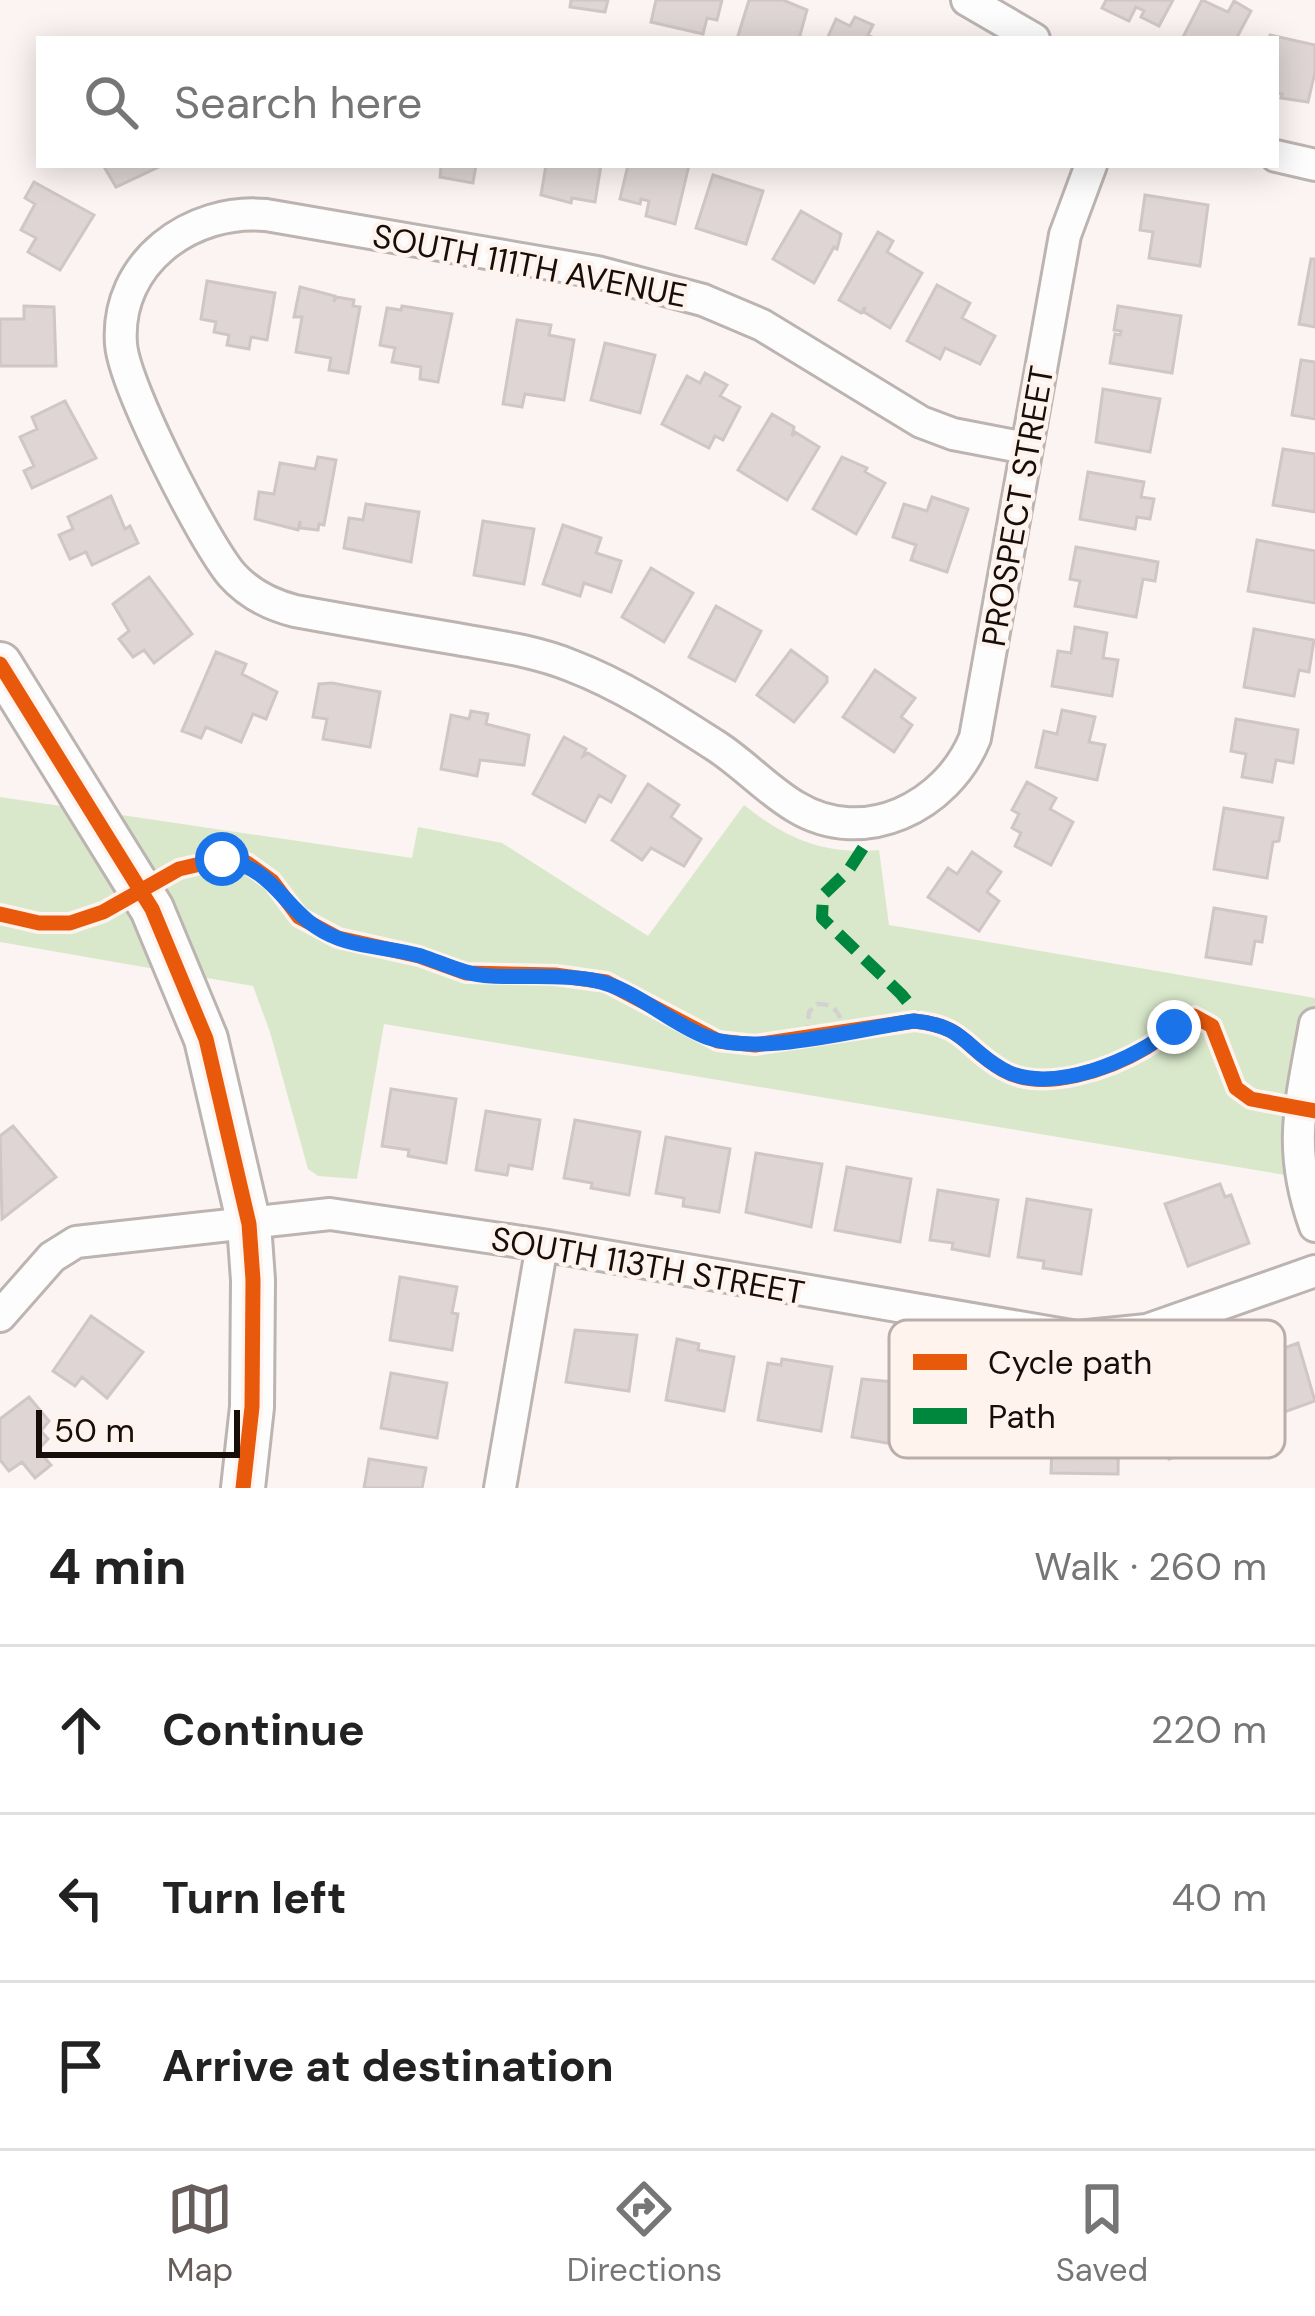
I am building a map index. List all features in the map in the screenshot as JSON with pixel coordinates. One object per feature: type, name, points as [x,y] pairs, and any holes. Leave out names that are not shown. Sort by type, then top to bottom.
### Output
[{"type":"street","points":[[967,0],[1029,36]]},
{"type":"street","points":[[1279,158],[1315,165]]},
{"type":"street","name":"PROSPECT STREET","points":[[898,817],[946,786],[975,738],[1065,236],[1090,168]]},
{"type":"street","name":"SOUTH 111TH AVENUE","points":[[898,817],[844,821],[799,809],[717,747],[614,687],[550,657],[295,611],[259,597],[222,562],[133,393],[121,342],[123,316],[143,269],[178,233],[225,216],[266,215],[597,272],[703,300],[762,325],[936,428],[1026,448]]},
{"type":"street","points":[[0,664],[152,909],[206,1039],[249,1224],[255,1342],[243,1488]]},
{"type":"street","points":[[1315,1024],[1297,1141],[1301,1185],[1315,1226]]},
{"type":"street","name":"SOUTH 113TH STREET","points":[[0,1316],[52,1257],[76,1242],[330,1214],[542,1245],[978,1320]]},
{"type":"street","points":[[500,1488],[542,1245]]},
{"type":"street","name":"SOUTH 113TH STREET","points":[[1175,1320],[1315,1271]]},
{"type":"path","points":[[817,1004],[836,1010],[852,1030],[799,1039],[817,1004]]},
{"type":"green space","points":[[0,797],[412,858],[418,827],[502,843],[648,936],[744,805],[807,842],[841,850],[879,850],[889,925],[1315,998],[1315,1180],[384,1024],[357,1179],[318,1176],[308,1169],[253,986],[0,942]]},
{"type":"building","points":[[571,0],[608,0],[605,12],[570,7]]},
{"type":"building","points":[[656,0],[722,0],[717,20],[707,18],[703,34],[651,22]]},
{"type":"building","points":[[749,0],[783,0],[807,10],[800,36],[738,36]]},
{"type":"building","points":[[1106,0],[1173,0],[1159,26],[1141,17],[1144,11],[1136,7],[1129,21],[1102,8]]},
{"type":"building","points":[[1202,0],[1228,12],[1234,1],[1251,11],[1238,36],[1184,36]]},
{"type":"building","points":[[855,17],[873,25],[870,36],[828,36],[836,19],[850,26]]},
{"type":"building","points":[[1279,37],[1315,45],[1308,102],[1281,98]]},
{"type":"building","points":[[105,168],[157,168],[116,187]]},
{"type":"building","points":[[441,168],[476,168],[473,183],[440,177]]},
{"type":"building","points":[[546,168],[601,168],[595,202],[572,198],[571,203],[541,195]]},
{"type":"building","points":[[627,168],[688,168],[675,224],[646,216],[649,201],[641,199],[640,204],[620,199]]},
{"type":"building","points":[[713,175],[763,191],[746,244],[696,228]]},
{"type":"building","points":[[34,182],[94,215],[60,270],[28,252],[36,238],[21,230],[35,204],[25,198]]},
{"type":"building","points":[[1145,195],[1208,205],[1200,266],[1149,258],[1153,232],[1140,230]]},
{"type":"building","points":[[801,211],[841,234],[837,249],[834,247],[814,283],[773,259]]},
{"type":"building","points":[[878,232],[893,241],[887,252],[922,273],[890,328],[864,312],[865,307],[861,313],[839,300]]},
{"type":"building","points":[[1311,259],[1315,259],[1315,327],[1299,324]]},
{"type":"building","points":[[207,281],[275,293],[267,340],[251,337],[249,349],[227,345],[229,335],[214,332],[216,322],[201,319]]},
{"type":"building","points":[[937,285],[970,303],[962,318],[995,336],[980,364],[945,348],[940,359],[907,341]]},
{"type":"building","points":[[300,287],[335,296],[334,302],[336,297],[354,300],[353,306],[360,307],[348,373],[329,370],[331,358],[296,352],[302,317],[294,317]]},
{"type":"building","points":[[24,306],[54,307],[56,366],[0,366],[0,319],[24,319]]},
{"type":"building","points":[[402,306],[452,314],[438,382],[420,379],[421,367],[392,362],[395,348],[380,345],[387,308],[401,310]]},
{"type":"building","points":[[1118,306],[1181,316],[1172,373],[1110,363],[1115,334],[1121,331],[1114,330]]},
{"type":"building","points":[[517,320],[551,325],[549,335],[574,340],[564,400],[525,394],[522,407],[503,404]]},
{"type":"building","points":[[605,343],[655,355],[640,413],[591,400]]},
{"type":"building","points":[[1301,360],[1315,362],[1315,419],[1292,415]]},
{"type":"building","points":[[705,373],[727,385],[720,396],[740,407],[723,440],[715,436],[709,448],[662,424],[687,376],[700,383]]},
{"type":"building","points":[[1103,389],[1160,399],[1150,452],[1096,442]]},
{"type":"building","points":[[65,401],[96,458],[32,488],[24,471],[34,466],[20,437],[37,429],[32,417]]},
{"type":"building","points":[[772,414],[794,427],[792,436],[795,432],[819,447],[787,500],[738,470]]},
{"type":"building","points":[[1283,449],[1315,454],[1315,512],[1273,505]]},
{"type":"building","points":[[318,457],[336,460],[324,525],[319,524],[318,530],[300,528],[300,521],[298,530],[255,519],[259,492],[274,494],[280,463],[315,469]]},
{"type":"building","points":[[842,457],[885,483],[856,534],[813,509]]},
{"type":"building","points":[[1088,472],[1144,482],[1141,497],[1154,499],[1150,519],[1137,517],[1135,529],[1080,519]]},
{"type":"building","points":[[111,496],[125,529],[130,526],[138,543],[92,565],[86,552],[70,559],[59,535],[73,529],[68,517]]},
{"type":"building","points":[[932,497],[968,509],[947,572],[911,560],[916,545],[893,537],[904,504],[927,511]]},
{"type":"building","points":[[366,504],[419,512],[411,562],[344,548],[349,518],[363,520]]},
{"type":"building","points":[[483,521],[534,529],[524,584],[474,575]]},
{"type":"building","points":[[563,525],[601,538],[596,553],[621,561],[611,592],[584,583],[580,596],[543,584]]},
{"type":"building","points":[[1257,540],[1315,551],[1315,603],[1248,591]]},
{"type":"building","points":[[1076,547],[1158,562],[1155,581],[1143,579],[1136,617],[1075,606],[1080,581],[1070,579]]},
{"type":"building","points":[[651,568],[693,593],[664,642],[622,617]]},
{"type":"building","points":[[149,577],[192,634],[154,663],[144,650],[133,657],[119,639],[129,631],[113,604]]},
{"type":"building","points":[[716,606],[761,631],[735,681],[689,657]]},
{"type":"building","points":[[1075,627],[1107,633],[1103,658],[1118,660],[1112,696],[1052,686],[1058,651],[1071,653]]},
{"type":"building","points":[[1254,629],[1314,640],[1309,672],[1299,670],[1294,696],[1244,687]]},
{"type":"building","points":[[791,650],[827,677],[794,722],[757,695]]},
{"type":"building","points":[[216,652],[246,664],[242,674],[277,692],[266,719],[253,714],[241,742],[206,727],[201,738],[182,731]]},
{"type":"building","points":[[875,670],[915,698],[901,717],[912,725],[894,752],[843,717]]},
{"type":"building","points":[[319,684],[380,692],[370,747],[323,739],[327,719],[313,717]]},
{"type":"building","points":[[1062,710],[1095,717],[1089,742],[1105,745],[1097,780],[1036,767],[1044,731],[1057,734]]},
{"type":"building","points":[[471,711],[488,714],[486,724],[529,735],[524,765],[480,760],[477,776],[441,769],[451,715],[469,719]]},
{"type":"building","points":[[1236,719],[1298,730],[1293,763],[1276,760],[1272,782],[1242,777],[1246,754],[1231,751]]},
{"type":"building","points":[[564,737],[586,749],[583,756],[588,753],[625,776],[611,802],[599,795],[585,822],[533,794]]},
{"type":"building","points":[[1027,782],[1056,798],[1050,809],[1073,822],[1051,865],[1015,846],[1021,833],[1012,828],[1019,814],[1012,810]]},
{"type":"building","points":[[648,784],[679,805],[671,817],[701,839],[684,866],[651,848],[642,860],[612,840]]},
{"type":"building","points":[[1224,808],[1283,818],[1267,878],[1214,869]]},
{"type":"building","points":[[972,852],[1001,872],[987,892],[999,901],[979,931],[928,897],[948,868],[957,874]]},
{"type":"building","points":[[1214,908],[1266,917],[1262,942],[1255,941],[1251,964],[1206,957]]},
{"type":"building","points":[[391,1089],[456,1099],[446,1163],[382,1146]]},
{"type":"building","points":[[486,1111],[540,1120],[532,1169],[509,1165],[507,1175],[476,1170]]},
{"type":"building","points":[[575,1120],[640,1132],[629,1195],[564,1178]]},
{"type":"building","points":[[13,1126],[56,1177],[2,1219],[0,1136]]},
{"type":"building","points":[[666,1137],[730,1149],[719,1212],[683,1206],[684,1198],[656,1193]]},
{"type":"building","points":[[756,1153],[822,1164],[811,1227],[746,1212]]},
{"type":"building","points":[[847,1167],[911,1179],[900,1242],[835,1230]]},
{"type":"building","points":[[1220,1184],[1225,1197],[1231,1195],[1249,1243],[1188,1266],[1165,1204]]},
{"type":"building","points":[[938,1190],[998,1200],[989,1256],[930,1240]]},
{"type":"building","points":[[1027,1199],[1091,1210],[1081,1274],[1043,1268],[1044,1261],[1018,1257]]},
{"type":"building","points":[[400,1277],[457,1287],[452,1350],[390,1340]]},
{"type":"building","points":[[91,1316],[143,1352],[107,1398],[82,1377],[75,1386],[53,1371]]},
{"type":"building","points":[[575,1330],[637,1335],[629,1391],[566,1382]]},
{"type":"building","points":[[677,1339],[699,1344],[698,1350],[734,1357],[724,1411],[666,1400]]},
{"type":"building","points":[[1298,1343],[1315,1401],[1285,1412],[1285,1348]]},
{"type":"building","points":[[782,1359],[832,1367],[821,1431],[758,1420],[768,1363],[781,1365]]},
{"type":"building","points":[[391,1373],[447,1383],[437,1438],[381,1428]]},
{"type":"building","points":[[862,1379],[889,1381],[889,1443],[852,1437]]},
{"type":"building","points":[[29,1397],[49,1421],[41,1431],[48,1439],[38,1450],[51,1465],[35,1478],[22,1462],[9,1471],[0,1460],[0,1419]]},
{"type":"building","points":[[1052,1458],[1118,1458],[1118,1474],[1051,1473]]},
{"type":"building","points":[[369,1459],[426,1468],[422,1488],[364,1488]]},
{"type":"marked path","points":[[863,848],[823,895],[822,918],[901,994],[912,1007],[914,1021]]},
{"type":"cycle path","points":[[0,664],[152,909],[206,1039],[249,1224],[252,1407],[243,1488]]},
{"type":"cycle path","points":[[0,914],[39,923],[70,923],[103,912],[179,869],[222,859],[247,863],[272,881],[299,917],[338,938],[419,956],[466,973],[555,975],[606,982],[718,1041],[755,1045],[914,1021],[955,1033],[990,1062],[1019,1077],[1056,1079],[1132,1055],[1194,1016],[1212,1026],[1236,1088],[1251,1099],[1315,1111]]},
{"type":"route","points":[[222,859],[247,863],[272,881],[299,917],[338,938],[419,956],[466,973],[555,975],[606,982],[632,992],[699,1034],[734,1044],[774,1043],[914,1021],[937,1023],[960,1034],[1006,1072],[1040,1079],[1128,1058],[1174,1027]]}]
